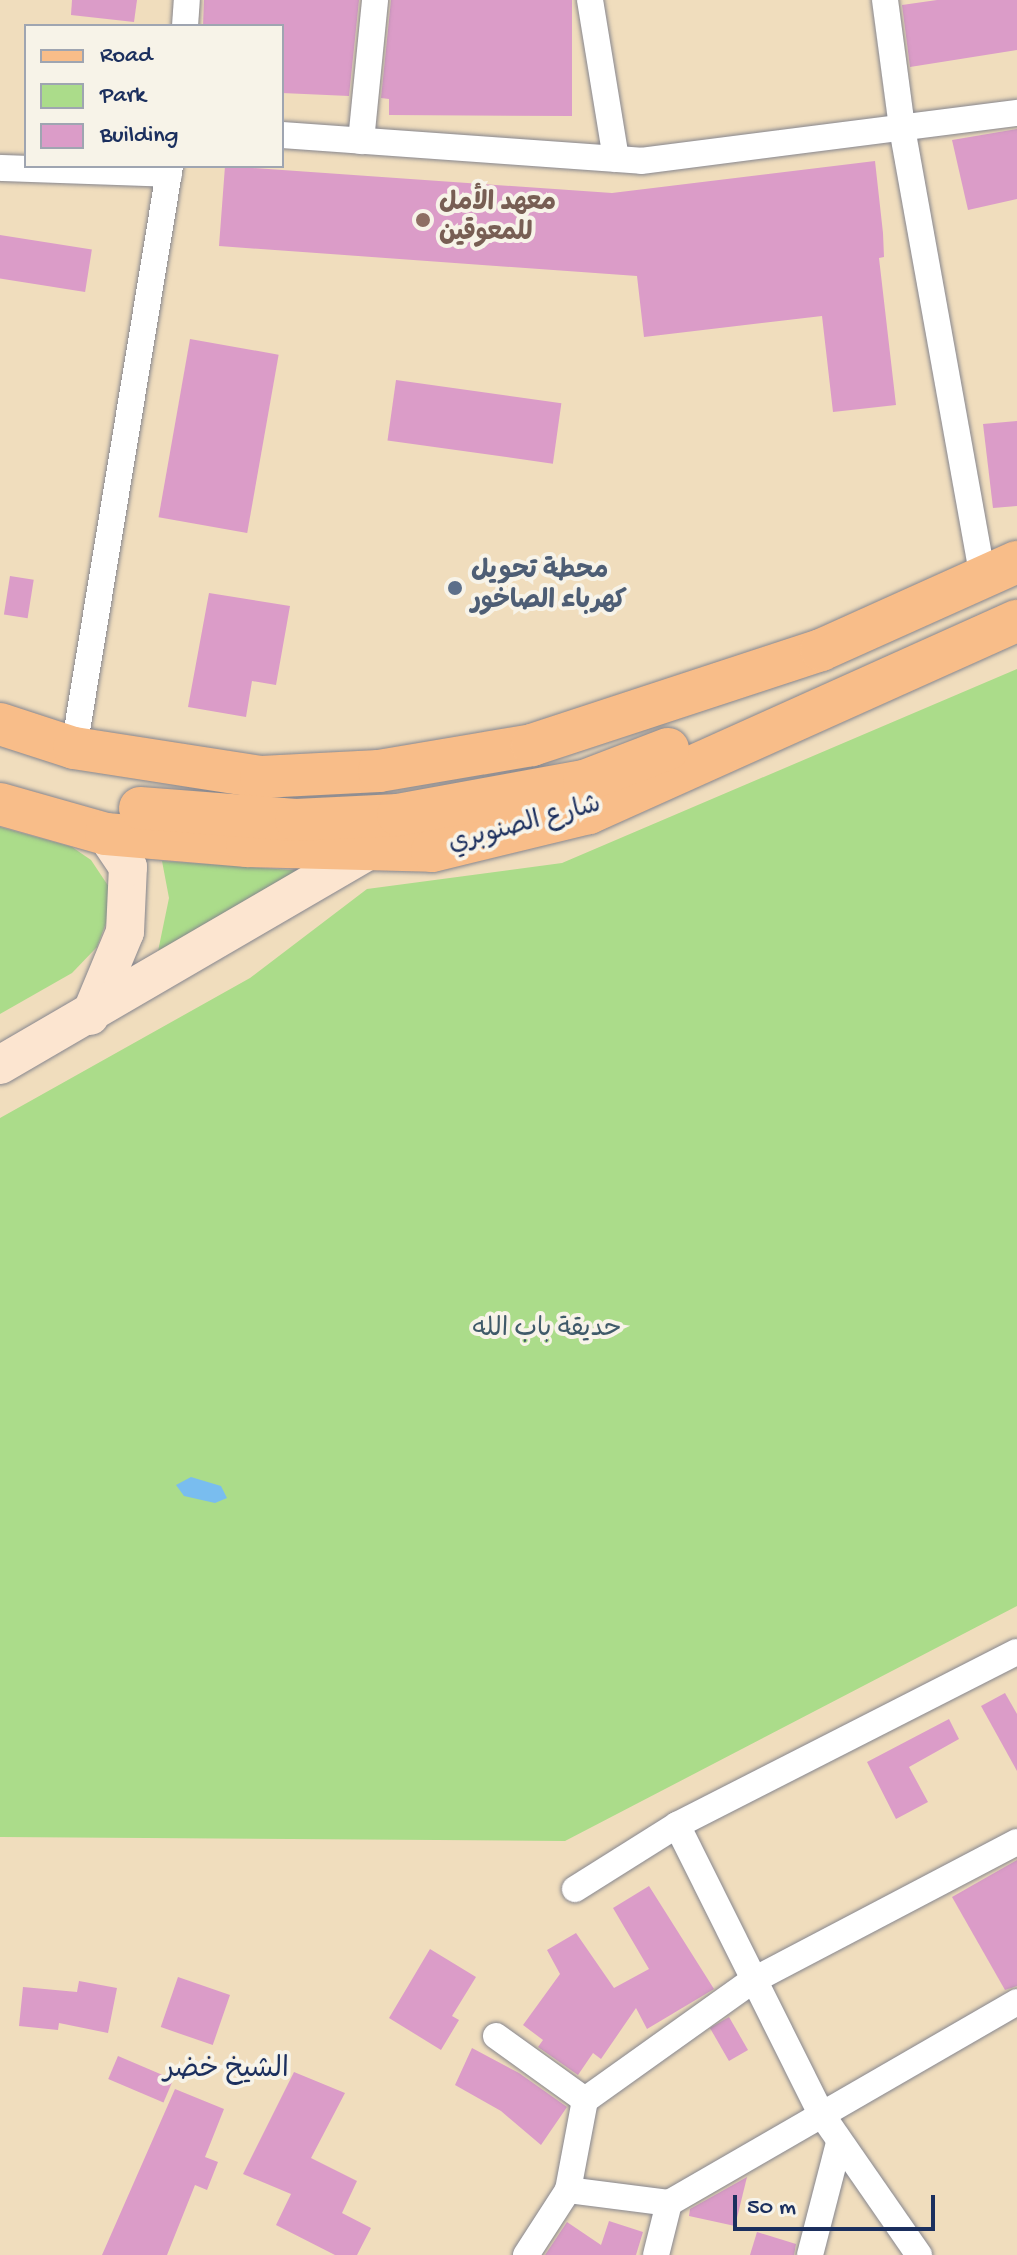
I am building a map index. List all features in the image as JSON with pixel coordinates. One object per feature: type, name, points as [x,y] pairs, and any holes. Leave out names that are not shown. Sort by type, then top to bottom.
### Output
[{"type":"main road","points":[[0,724],[74,748],[261,777],[379,771],[532,745],[821,650],[1000,569]]},
{"type":"main road","name":"شارع الصنوبري","points":[[0,804],[106,834],[368,851],[432,851],[589,813],[1017,621]]},
{"type":"main road","points":[[0,754],[115,783],[292,796],[396,795],[506,782],[716,712],[821,650]]},
{"type":"main road","points":[[0,776],[113,806],[296,820],[398,815],[584,781],[790,703],[841,701]]},
{"type":"main road","points":[[90,1016],[125,932],[128,867],[106,834]]},
{"type":"main road","points":[[0,1065],[90,1016],[368,851]]},
{"type":"street","points":[[185,24],[187,0]]},
{"type":"street","points":[[361,141],[375,0]]},
{"type":"street","points":[[590,0],[616,159]]},
{"type":"street","points":[[885,0],[902,128],[1000,569]]},
{"type":"street","points":[[284,135],[641,161],[1017,113]]},
{"type":"street","points":[[0,168],[170,170],[74,748]]},
{"type":"street","points":[[575,1889],[677,1825],[1017,1652]]},
{"type":"street","points":[[677,1825],[752,1981],[820,2112],[919,2255]]},
{"type":"street","points":[[526,2255],[568,2190],[585,2100],[752,1981],[1017,1842]]},
{"type":"street","points":[[568,2190],[669,2203],[820,2112],[1017,2002]]},
{"type":"street","points":[[496,2036],[585,2100]]},
{"type":"street","points":[[810,2255],[839,2143]]},
{"type":"street","points":[[656,2255],[669,2203]]},
{"type":"green space","name":"حديقة باب الله","points":[[1017,669],[1017,1606],[565,1841],[0,1837],[0,1118],[250,978],[367,889],[562,863]]},
{"type":"green space","points":[[0,827],[72,847],[91,860],[109,887],[109,915],[97,947],[72,973],[0,1014]]},
{"type":"green space","points":[[162,861],[306,871],[156,961],[169,898]]},
{"type":"water","points":[[191,1477],[221,1486],[227,1498],[215,1503],[184,1496],[176,1485]]},
{"type":"building","points":[[72,0],[137,0],[134,22],[71,15]]},
{"type":"building","points":[[204,0],[359,0],[349,96],[284,93],[284,24],[203,24]]},
{"type":"building","points":[[391,0],[572,0],[572,116],[389,115],[389,99],[381,98]]},
{"type":"building","points":[[937,0],[1017,0],[1017,50],[910,67],[902,5]]},
{"type":"building","points":[[1017,129],[1017,199],[968,210],[952,140]]},
{"type":"building","points":[[875,161],[884,257],[879,258],[896,405],[833,412],[822,316],[644,337],[637,276],[219,246],[225,168],[612,193]]},
{"type":"building","points":[[0,235],[92,250],[85,292],[0,279]]},
{"type":"building","points":[[190,339],[279,355],[247,533],[159,517]]},
{"type":"building","points":[[396,380],[561,403],[553,464],[388,440]]},
{"type":"building","points":[[1017,421],[1017,506],[993,508],[983,424]]},
{"type":"building","points":[[10,576],[34,580],[28,618],[4,615]]},
{"type":"building","points":[[209,593],[290,606],[276,685],[252,681],[246,717],[188,707]]},
{"type":"building","points":[[1005,1693],[1017,1714],[1017,1771],[981,1706]]},
{"type":"building","points":[[949,1719],[959,1739],[909,1767],[928,1802],[896,1819],[867,1762]]},
{"type":"building","points":[[1017,1860],[1017,1986],[1005,1990],[952,1897]]},
{"type":"building","points":[[649,1886],[714,1989],[647,2029],[636,2008],[601,2059],[593,2053],[578,2075],[538,2047],[543,2040],[523,2025],[560,1974],[547,1950],[576,1933],[614,1988],[649,1969],[613,1908]]},
{"type":"building","points":[[430,1949],[476,1977],[452,2016],[459,2020],[441,2050],[389,2018]]},
{"type":"building","points":[[178,1977],[230,1995],[213,2045],[161,2027]]},
{"type":"building","points":[[79,1981],[117,1988],[108,2033],[59,2023],[58,2030],[19,2026],[23,1987],[77,1992]]},
{"type":"building","points":[[729,2017],[748,2050],[729,2061],[710,2028]]},
{"type":"building","points":[[472,2048],[519,2073],[567,2107],[541,2145],[501,2111],[455,2085]]},
{"type":"building","points":[[118,2056],[173,2079],[163,2102],[108,2079]]},
{"type":"building","points":[[294,2072],[345,2093],[311,2158],[357,2181],[342,2213],[371,2228],[357,2255],[335,2255],[276,2225],[291,2194],[243,2174]]},
{"type":"building","points":[[175,2089],[224,2109],[205,2157],[218,2162],[207,2190],[195,2185],[167,2255],[102,2255]]},
{"type":"building","points":[[747,2177],[735,2226],[689,2216],[690,2209]]},
{"type":"building","points":[[609,2221],[643,2232],[636,2255],[545,2255],[567,2222],[601,2245]]},
{"type":"building","points":[[757,2232],[796,2244],[794,2255],[750,2255]]},
{"type":"place","name":"معهد الأمل للمعوقين","points":[[423,220]]},
{"type":"place","name":"محطة تحويل كهرباء الصاخور","points":[[455,588]]},
{"type":"district","name":"الشيخ خضر","points":[[226,2071]]}]
